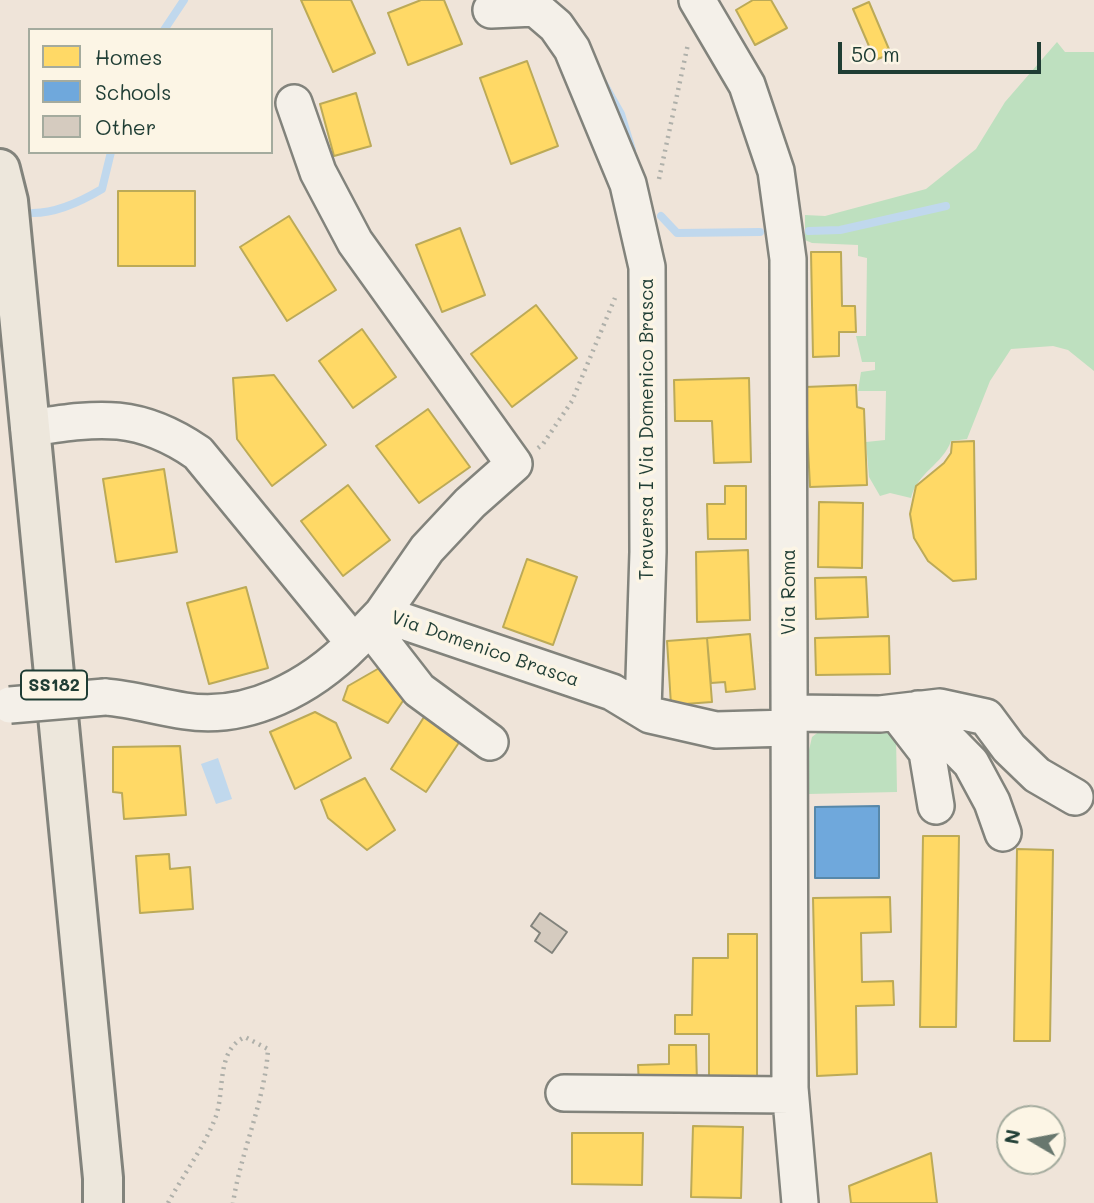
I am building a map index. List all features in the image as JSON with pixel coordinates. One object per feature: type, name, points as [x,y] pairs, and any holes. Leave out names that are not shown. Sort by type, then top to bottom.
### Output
[{"type":"main road","name":"SS182","points":[[0,169],[8,201],[102,1164],[103,1203]]},
{"type":"street","name":"Traversa I Via Domenico Brasca","points":[[491,10],[534,8],[556,26],[572,49],[628,184],[647,267],[648,552],[643,710]]},
{"type":"street","name":"Via Roma","points":[[694,16],[747,85],[776,171],[788,259],[790,1095],[800,1203]]},
{"type":"street","points":[[5,706],[105,697],[132,699],[187,712],[223,712],[262,704],[310,681],[336,661],[369,628],[427,549],[470,503],[514,464],[355,242],[318,172],[294,103]]},
{"type":"street","points":[[29,428],[88,419],[121,420],[156,429],[180,440],[198,453],[369,628],[419,690],[490,742]]},
{"type":"street","name":"Via Domenico Brasca","points":[[369,628],[612,692],[650,715],[716,730],[940,707],[986,717],[1009,748],[1037,775],[1075,797]]},
{"type":"street","points":[[907,711],[927,752],[936,806]]},
{"type":"street","points":[[907,711],[971,763],[992,802],[1003,833]]},
{"type":"street","points":[[564,1093],[790,1095]]},
{"type":"path","points":[[681,77],[694,16]]},
{"type":"path","points":[[168,1203],[216,1115],[226,1056],[233,1042],[244,1037],[268,1049],[267,1068],[237,1175],[233,1203]]},
{"type":"green space","points":[[1057,42],[1065,52],[1094,52],[1094,371],[1068,350],[1053,346],[1011,349],[990,381],[967,439],[951,441],[914,489],[911,498],[890,493],[880,496],[869,477],[866,442],[885,440],[886,391],[858,391],[861,372],[875,370],[875,362],[862,362],[856,336],[866,336],[867,258],[858,256],[858,245],[812,243],[805,240],[805,215],[825,216],[926,189],[976,149],[1005,102]]},
{"type":"green space","points":[[883,726],[896,736],[897,792],[808,794],[812,737],[821,730]]},
{"type":"water","points":[[218,758],[232,799],[216,804],[201,764]]},
{"type":"building: Homes","points":[[301,0],[351,0],[375,53],[333,72]]},
{"type":"building: Homes","points":[[421,0],[444,0],[462,44],[408,65],[388,13]]},
{"type":"building: Homes","points":[[753,0],[771,0],[787,28],[755,45],[736,10]]},
{"type":"building: Homes","points":[[869,2],[891,54],[875,60],[853,9]]},
{"type":"building: Homes","points":[[527,61],[558,146],[511,164],[480,78]]},
{"type":"building: Homes","points":[[356,93],[371,146],[334,156],[320,104]]},
{"type":"building: Homes","points":[[118,191],[195,191],[195,266],[118,266]]},
{"type":"building: Homes","points":[[289,216],[336,290],[287,321],[240,247]]},
{"type":"building: Homes","points":[[460,228],[485,295],[442,312],[416,245]]},
{"type":"building: Homes","points":[[811,252],[841,252],[842,306],[855,306],[856,332],[839,332],[839,356],[813,357]]},
{"type":"building: Homes","points":[[536,305],[577,358],[512,407],[471,354]]},
{"type":"building: Homes","points":[[362,329],[396,377],[353,408],[319,361]]},
{"type":"building: Homes","points":[[274,375],[326,445],[272,486],[237,439],[233,378]]},
{"type":"building: Homes","points":[[749,378],[751,462],[714,463],[712,421],[675,421],[674,380]]},
{"type":"building: Homes","points":[[856,385],[857,407],[864,409],[867,485],[810,487],[805,387]]},
{"type":"building: Homes","points":[[428,409],[470,467],[419,503],[376,446]]},
{"type":"building: Homes","points":[[974,441],[976,579],[953,581],[928,561],[914,538],[910,514],[916,486],[944,463],[951,453],[952,442]]},
{"type":"building: Homes","points":[[164,469],[177,552],[116,562],[103,479]]},
{"type":"building: Homes","points":[[348,485],[390,540],[343,576],[301,521]]},
{"type":"building: Homes","points":[[725,486],[746,486],[746,539],[708,539],[707,504],[725,504]]},
{"type":"building: Homes","points":[[819,502],[863,503],[862,568],[818,567]]},
{"type":"building: Homes","points":[[748,550],[750,620],[697,622],[696,552]]},
{"type":"building: Homes","points":[[527,559],[577,577],[553,645],[503,627]]},
{"type":"building: Homes","points":[[866,577],[868,617],[816,619],[815,578]]},
{"type":"building: Homes","points":[[246,587],[268,668],[209,684],[187,603]]},
{"type":"building: Homes","points":[[750,634],[755,689],[726,692],[725,682],[711,683],[707,638]]},
{"type":"building: Homes","points":[[889,636],[890,674],[816,675],[815,638]]},
{"type":"building: Homes","points":[[707,638],[712,702],[671,705],[667,641]]},
{"type":"building: Homes","points":[[388,663],[409,692],[388,723],[343,700],[348,686]]},
{"type":"building: Homes","points":[[315,712],[336,723],[351,758],[295,789],[270,732]]},
{"type":"building: Homes","points":[[424,717],[460,741],[426,792],[391,769]]},
{"type":"building: Homes","points":[[180,746],[186,815],[124,819],[122,793],[113,792],[113,747]]},
{"type":"building: Homes","points":[[365,778],[395,830],[367,850],[328,818],[321,800]]},
{"type":"building: Homes","points":[[923,836],[959,836],[956,1027],[920,1027]]},
{"type":"building: Homes","points":[[1017,849],[1053,850],[1050,1041],[1014,1041]]},
{"type":"building: Homes","points":[[169,854],[170,869],[190,867],[193,909],[140,913],[136,856]]},
{"type":"building: Homes","points":[[890,897],[891,932],[861,933],[862,982],[893,981],[894,1005],[856,1006],[857,1074],[817,1076],[813,898]]},
{"type":"building: Homes","points":[[728,934],[757,934],[757,1081],[709,1082],[709,1034],[675,1034],[675,1015],[692,1015],[693,958],[728,958]]},
{"type":"building: Homes","points":[[669,1045],[696,1045],[697,1083],[639,1085],[638,1065],[669,1064]]},
{"type":"building: Homes","points":[[693,1126],[743,1127],[741,1198],[691,1197]]},
{"type":"building: Homes","points":[[572,1133],[643,1133],[642,1185],[572,1184]]},
{"type":"building: Homes","points":[[931,1153],[937,1203],[851,1203],[849,1186]]},
{"type":"building: Schools","points":[[879,806],[879,878],[815,878],[815,807]]},
{"type":"building: Other","points":[[540,913],[567,932],[552,953],[535,941],[540,933],[531,926]]},
{"type":"waterway","points":[[165,28],[184,0]]},
{"type":"waterway","points":[[603,82],[621,114],[632,150]]},
{"type":"waterway","points":[[33,213],[69,205],[102,189],[111,154]]},
{"type":"waterway","points":[[809,231],[840,230],[946,206]]},
{"type":"waterway","points":[[661,216],[677,233],[760,232]]}]
